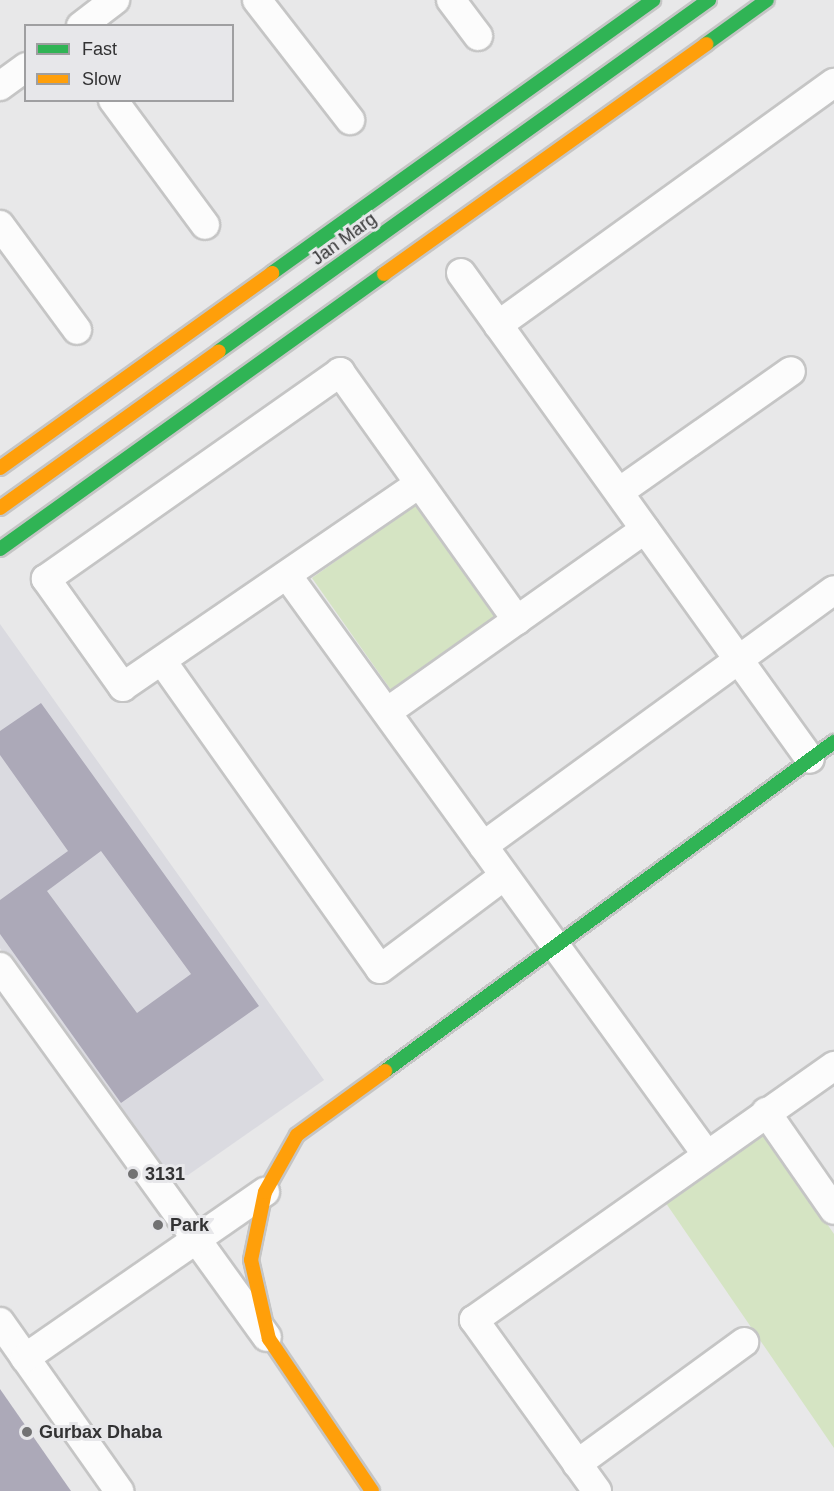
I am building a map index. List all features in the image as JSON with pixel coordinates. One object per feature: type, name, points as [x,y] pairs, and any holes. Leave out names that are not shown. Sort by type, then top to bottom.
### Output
[{"type":"street","points":[[84,24],[115,0]]},
{"type":"street","points":[[257,0],[350,120]]},
{"type":"street","points":[[451,0],[478,36]]},
{"type":"street","name":"Jan Marg","points":[[0,468],[653,0]]},
{"type":"street","name":"Jan Marg","points":[[0,508],[709,0]]},
{"type":"street","points":[[0,549],[767,0]]},
{"type":"street","points":[[0,86],[24,68]]},
{"type":"street","points":[[498,325],[834,83]]},
{"type":"street","points":[[114,102],[205,225]]},
{"type":"street","points":[[0,225],[77,330]]},
{"type":"street","points":[[461,273],[810,759]]},
{"type":"street","points":[[619,492],[790,371]]},
{"type":"street","points":[[419,484],[123,687],[46,579],[340,372],[517,620]]},
{"type":"street","points":[[387,712],[645,528]]},
{"type":"street","points":[[287,575],[707,1155]]},
{"type":"street","points":[[483,846],[834,590]]},
{"type":"street","points":[[162,661],[380,969],[504,876]]},
{"type":"street","points":[[269,1339],[251,1260],[265,1192],[297,1135],[834,742]]},
{"type":"street","points":[[0,967],[269,1339],[372,1491]]},
{"type":"street","points":[[597,1491],[474,1320],[834,1066]]},
{"type":"street","points":[[766,1112],[834,1209]]},
{"type":"street","points":[[25,1358],[265,1192]]},
{"type":"street","points":[[0,1322],[120,1491]]},
{"type":"street","points":[[577,1464],[744,1342]]},
{"type":"shaded area","points":[[0,624],[324,1080],[171,1187],[0,948]]},
{"type":"green space","points":[[416,504],[496,617],[391,690],[312,578]]},
{"type":"green space","points":[[759,1125],[834,1234],[834,1448],[661,1196]]},
{"type":"building","points":[[41,703],[259,1006],[121,1103],[0,934],[0,900],[68,851],[0,755],[0,731]],"holes":[[[101,851],[191,974],[137,1013],[47,891]]]},
{"type":"building","points":[[0,1389],[71,1491],[0,1491]]},
{"type":"traffic: fast","points":[[272,273],[653,0]]},
{"type":"traffic: fast","points":[[219,351],[709,0]]},
{"type":"traffic: fast","points":[[706,44],[767,0]]},
{"type":"traffic: fast","points":[[0,549],[384,274]]},
{"type":"traffic: fast","points":[[385,1071],[834,742]]},
{"type":"traffic: slow","points":[[384,274],[706,44]]},
{"type":"traffic: slow","points":[[0,468],[272,273]]},
{"type":"traffic: slow","points":[[0,508],[219,351]]},
{"type":"traffic: slow","points":[[372,1491],[269,1339],[251,1260],[265,1192],[297,1135],[385,1071]]},
{"type":"place","name":"3131","points":[[133,1174]]},
{"type":"place","name":"Park","points":[[158,1225]]},
{"type":"place","name":"Gurbax Dhaba","points":[[27,1432]]}]
